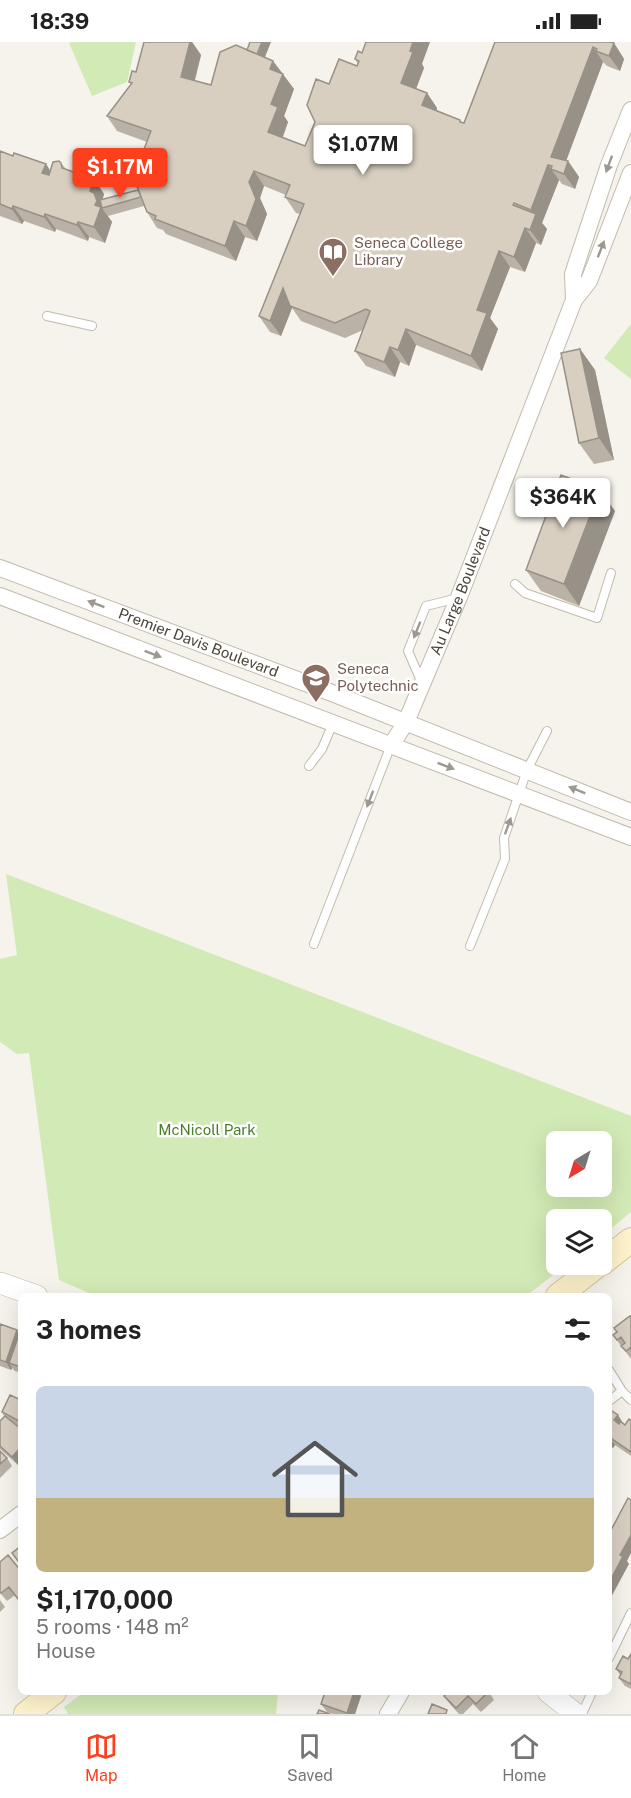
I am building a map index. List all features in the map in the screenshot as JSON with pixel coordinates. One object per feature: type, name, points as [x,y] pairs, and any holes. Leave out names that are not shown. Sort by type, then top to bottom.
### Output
[{"type":"main road","points":[[612,1255],[631,1240]]},
{"type":"main road","points":[[562,1293],[586,1275]]},
{"type":"main road","points":[[26,1714],[50,1695]]},
{"type":"street","name":"Au Large Boulevard","points":[[574,300],[573,274],[609,165],[631,110]]},
{"type":"street","name":"Au Large Boulevard","points":[[392,744],[406,722],[459,597],[574,300],[589,281],[631,174]]},
{"type":"street","name":"Premier Davis Boulevard","points":[[0,568],[406,722],[631,812]]},
{"type":"street","name":"Premier Davis Boulevard","points":[[0,596],[631,837]]},
{"type":"street","points":[[0,1283],[28,1293]]},
{"type":"street","points":[[0,1530],[18,1516]]},
{"type":"street","points":[[388,1714],[399,1695]]},
{"type":"street","points":[[552,1695],[576,1714]]},
{"type":"lane","points":[[47,316],[92,326]]},
{"type":"lane","points":[[515,584],[525,593],[597,618],[611,573]]},
{"type":"lane","points":[[422,684],[408,651],[426,606],[459,597]]},
{"type":"lane","points":[[309,766],[322,749],[333,723]]},
{"type":"lane","points":[[470,946],[505,859],[504,838],[527,770],[547,731]]},
{"type":"lane","points":[[314,944],[392,744]]},
{"type":"lane","points":[[612,1375],[631,1400]]},
{"type":"lane","points":[[612,1399],[622,1391]]},
{"type":"lane","points":[[612,1652],[631,1613]]},
{"type":"lane","points":[[582,1714],[591,1695]]},
{"type":"green space","points":[[136,42],[127,82],[92,96],[69,43]]},
{"type":"green space","points":[[631,324],[631,379],[604,358]]},
{"type":"green space","name":"McNicoll Park","points":[[6,874],[631,1116],[631,1212],[612,1228],[612,1209],[546,1209],[546,1275],[553,1275],[530,1293],[89,1293],[59,1280],[29,1053],[17,1054],[0,1042],[0,959],[17,955]]},
{"type":"green space","points":[[80,1695],[278,1695],[276,1714],[68,1714],[64,1707]]},
{"type":"building","points":[[144,42],[190,42],[181,77],[211,85],[220,52],[236,45],[273,61],[270,69],[283,74],[271,104],[278,107],[268,132],[305,146],[315,122],[307,105],[316,79],[329,84],[339,59],[357,66],[359,61],[355,59],[358,51],[362,53],[366,42],[413,42],[410,51],[413,52],[401,83],[427,93],[422,105],[464,123],[495,42],[614,43],[609,56],[596,51],[597,49],[593,47],[551,157],[568,161],[564,174],[551,169],[552,166],[548,165],[531,210],[514,203],[513,205],[536,214],[530,230],[525,228],[514,257],[499,251],[477,310],[487,313],[471,356],[406,329],[398,350],[390,347],[384,362],[355,351],[370,311],[366,309],[335,323],[290,306],[283,288],[270,321],[259,316],[304,204],[285,197],[290,185],[254,171],[249,182],[256,199],[246,226],[234,221],[225,246],[155,219],[156,216],[147,212],[135,181],[140,169],[152,173],[156,162],[141,157],[151,131],[107,116],[132,83],[129,82],[132,71],[136,72]]},
{"type":"building","points":[[250,42],[262,42],[257,54],[247,50]]},
{"type":"building","points":[[0,151],[13,156],[14,153],[46,164],[42,173],[49,175],[53,162],[59,161],[62,168],[94,179],[90,191],[94,193],[97,201],[95,205],[101,207],[94,227],[78,222],[77,225],[45,214],[44,217],[0,204]]},
{"type":"building","points":[[138,190],[141,197],[102,208],[100,200]]},
{"type":"building","points":[[580,349],[599,438],[579,443],[561,353]]},
{"type":"building","points":[[561,475],[600,490],[564,584],[526,570]]},
{"type":"building","points":[[630,1316],[631,1350],[630,1348],[626,1351],[621,1346],[625,1343],[621,1337],[617,1340],[613,1335],[617,1332],[614,1328]]},
{"type":"building","points":[[0,1324],[17,1330],[6,1362],[0,1360]]},
{"type":"building","points":[[18,1338],[18,1366],[9,1363]]},
{"type":"building","points":[[10,1395],[18,1399],[18,1420],[2,1412]]},
{"type":"building","points":[[612,1411],[618,1415],[614,1420],[619,1424],[620,1421],[625,1425],[629,1419],[631,1420],[631,1452],[612,1439]]},
{"type":"building","points":[[5,1416],[18,1427],[18,1450],[12,1457],[0,1446],[0,1421]]},
{"type":"building","points":[[0,1451],[7,1458],[0,1464]]},
{"type":"building","points":[[628,1498],[631,1500],[631,1535],[620,1555],[623,1556],[612,1577],[612,1528]]},
{"type":"building","points":[[18,1548],[18,1561],[12,1553]]},
{"type":"building","points":[[8,1555],[18,1567],[18,1599],[9,1587],[0,1592],[0,1562]]},
{"type":"building","points":[[631,1654],[631,1684],[619,1678],[622,1672],[616,1669],[623,1656],[628,1659]]},
{"type":"building","points":[[324,1695],[353,1695],[347,1713],[321,1704]]},
{"type":"building","points":[[485,1695],[476,1704],[468,1696],[456,1708],[444,1696]]},
{"type":"building","points":[[432,1704],[447,1710],[446,1714],[428,1714]]},
{"type":"building","points":[[319,1710],[330,1714],[317,1714]]},
{"type":"place","name":"Seneca College Library","points":[[333,278]]},
{"type":"place","name":"Seneca Polytechnic","points":[[316,704]]}]
